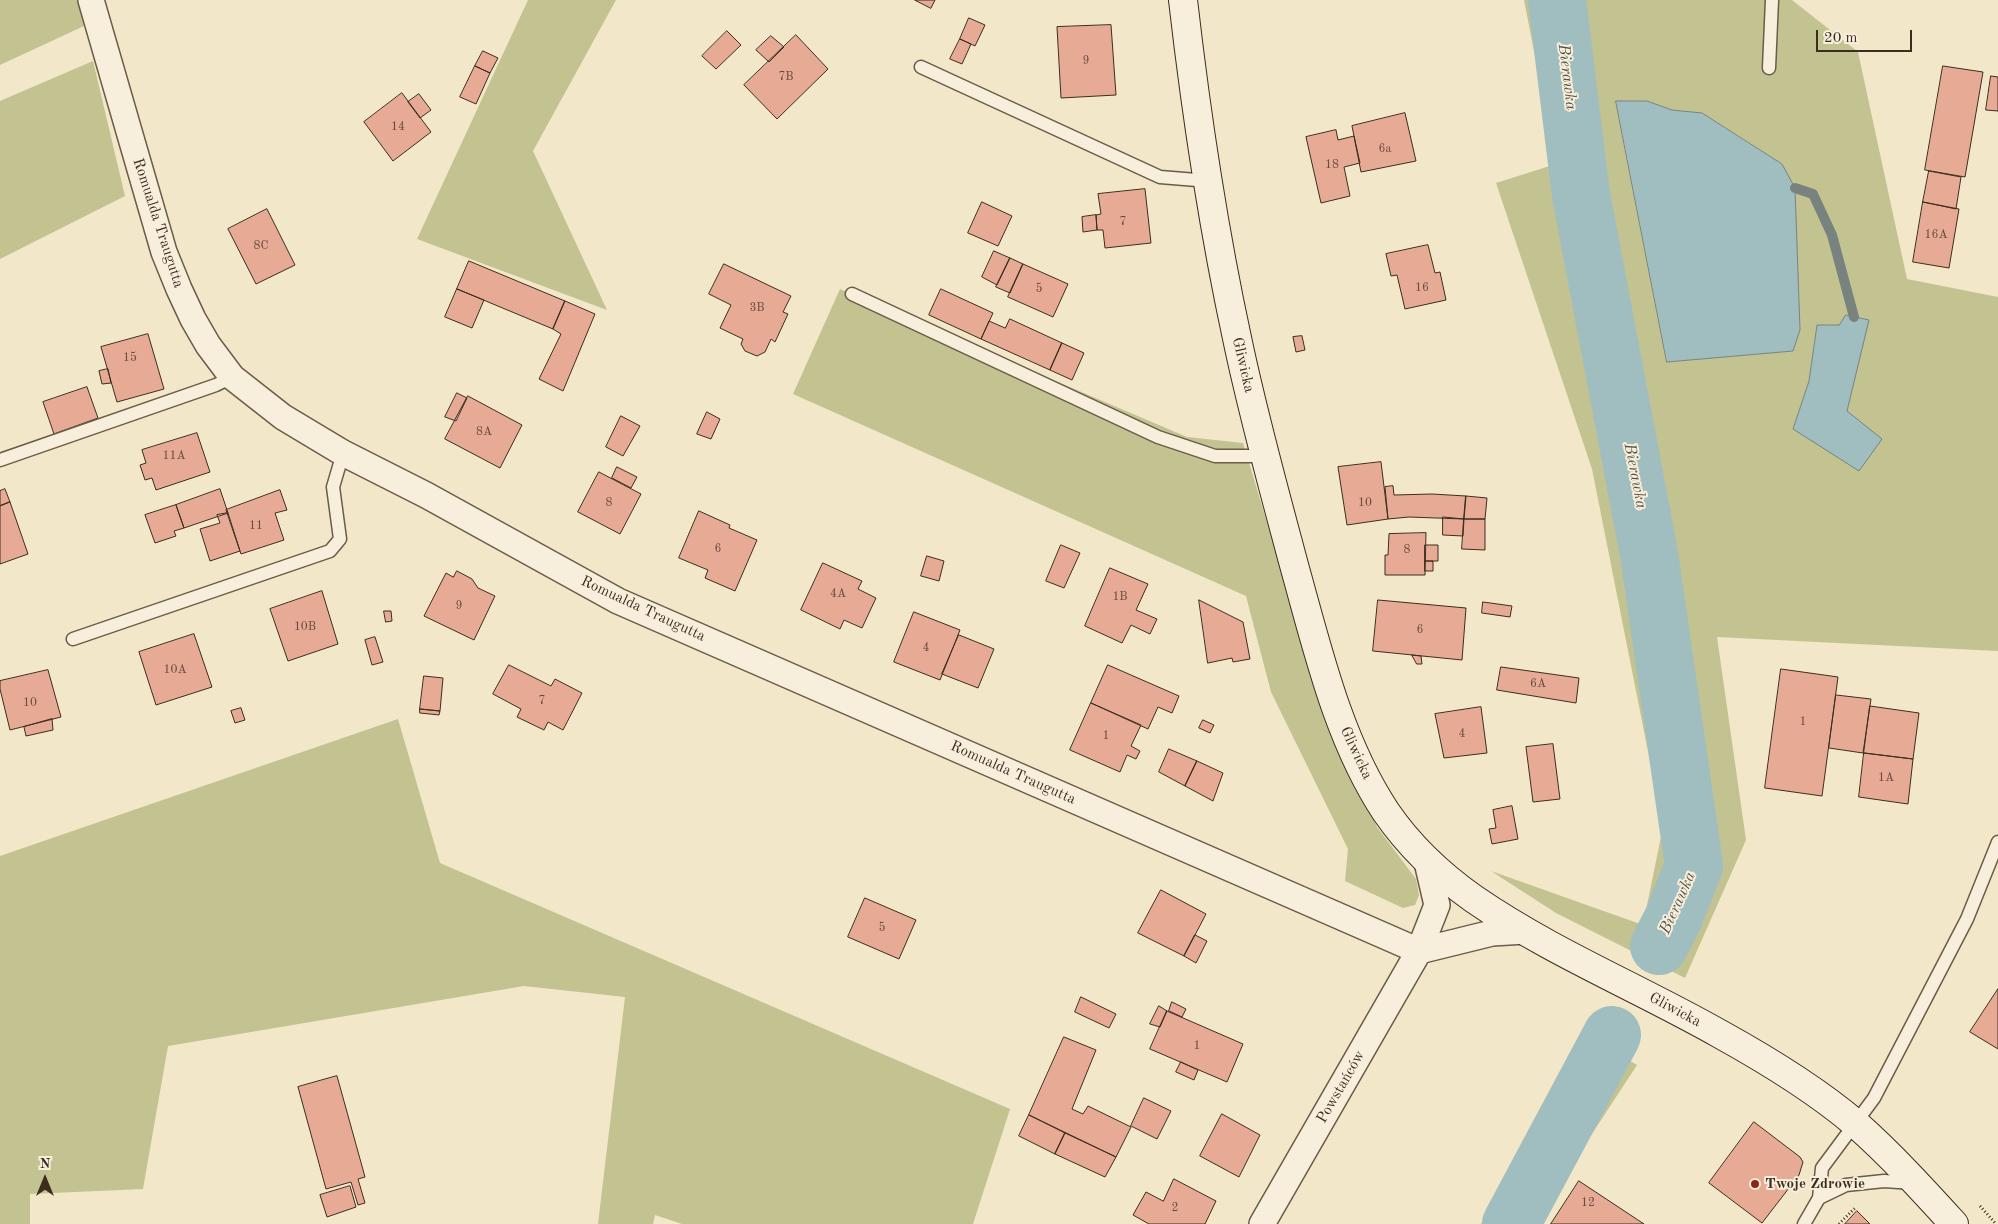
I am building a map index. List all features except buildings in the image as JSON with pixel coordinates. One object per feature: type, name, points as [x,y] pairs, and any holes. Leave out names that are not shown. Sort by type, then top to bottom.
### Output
[{"type":"main road","name":"Gliwicka","points":[[1183,0],[1192,80],[1208,182],[1237,337],[1265,456],[1316,645],[1344,729],[1363,771],[1385,810],[1404,837],[1427,862],[1473,898],[1526,932],[1720,1034],[1800,1082],[1855,1124],[1918,1184],[1954,1224]]},
{"type":"street","name":"Romualda Traugutta","points":[[91,0],[164,252],[179,290],[208,345],[232,377],[283,417],[344,453],[426,495],[618,601],[1419,951]]},
{"type":"street","name":"Powstańców","points":[[1262,1224],[1419,951],[1436,905],[1427,862]]},
{"type":"street","points":[[1419,951],[1492,932],[1526,932]]},
{"type":"lane","points":[[1769,68],[1772,0]]},
{"type":"lane","points":[[921,67],[1160,177],[1208,182]]},
{"type":"lane","points":[[852,294],[1158,437],[1215,456],[1265,456]]},
{"type":"lane","points":[[0,460],[207,388],[232,377]]},
{"type":"lane","points":[[73,639],[330,551],[340,539],[332,487],[344,453]]},
{"type":"lane","points":[[1804,1224],[1819,1198],[1822,1168],[1877,1091],[1967,919],[1998,842]]},
{"type":"lane","points":[[1819,1198],[1846,1185],[1884,1181],[1918,1184]]},
{"type":"path","points":[[1976,1202],[1996,1224]]},
{"type":"path","points":[[1839,1224],[1860,1203]]},
{"type":"green space","points":[[0,0],[78,0],[84,26],[0,65]]},
{"type":"green space","points":[[528,0],[616,0],[533,151],[607,310],[417,239]]},
{"type":"green space","points":[[1524,0],[1792,0],[1858,52],[1907,279],[1998,297],[1998,651],[1717,637],[1746,840],[1685,978],[1556,913],[1491,871],[1643,925],[1663,827],[1592,469],[1496,183],[1556,164]],"holes":[[[1616,101],[1647,101],[1672,110],[1702,113],[1782,164],[1797,262],[1800,330],[1793,351],[1667,362]],[[1817,325],[1839,325],[1847,411],[1793,429],[1809,381]]]},
{"type":"green space","points":[[93,61],[125,196],[0,259],[0,101]]},
{"type":"green space","points":[[840,289],[1187,437],[1243,443],[1315,681],[1377,827],[1416,879],[1419,895],[1415,905],[1403,908],[1345,881],[1348,849],[1271,692],[1246,596],[793,394]]},
{"type":"green space","points":[[398,719],[440,863],[1010,1109],[973,1224],[682,1224],[655,1215],[653,1224],[598,1224],[625,997],[524,986],[168,1046],[143,1189],[30,1194],[30,1224],[0,1224],[0,856]]},
{"type":"green space","points":[[1589,1037],[1637,1065],[1533,1224],[1481,1224]]},
{"type":"water","points":[[1616,101],[1647,101],[1672,110],[1702,113],[1782,164],[1795,188],[1800,330],[1793,351],[1667,362]]},
{"type":"water","points":[[1846,315],[1869,320],[1847,411],[1882,439],[1859,471],[1793,429],[1809,381],[1817,325],[1839,325]]},
{"type":"waterway","name":"Bierawka","points":[[1557,0],[1581,195],[1649,554],[1694,866],[1673,919],[1659,946]]},
{"type":"waterway","points":[[1795,188],[1813,194],[1832,235],[1854,317]]},
{"type":"waterway","name":"Bierawka","points":[[1511,1224],[1612,1035]]},
{"type":"place","name":"Twoje Zdrowie","points":[[1755,1184]]}]
